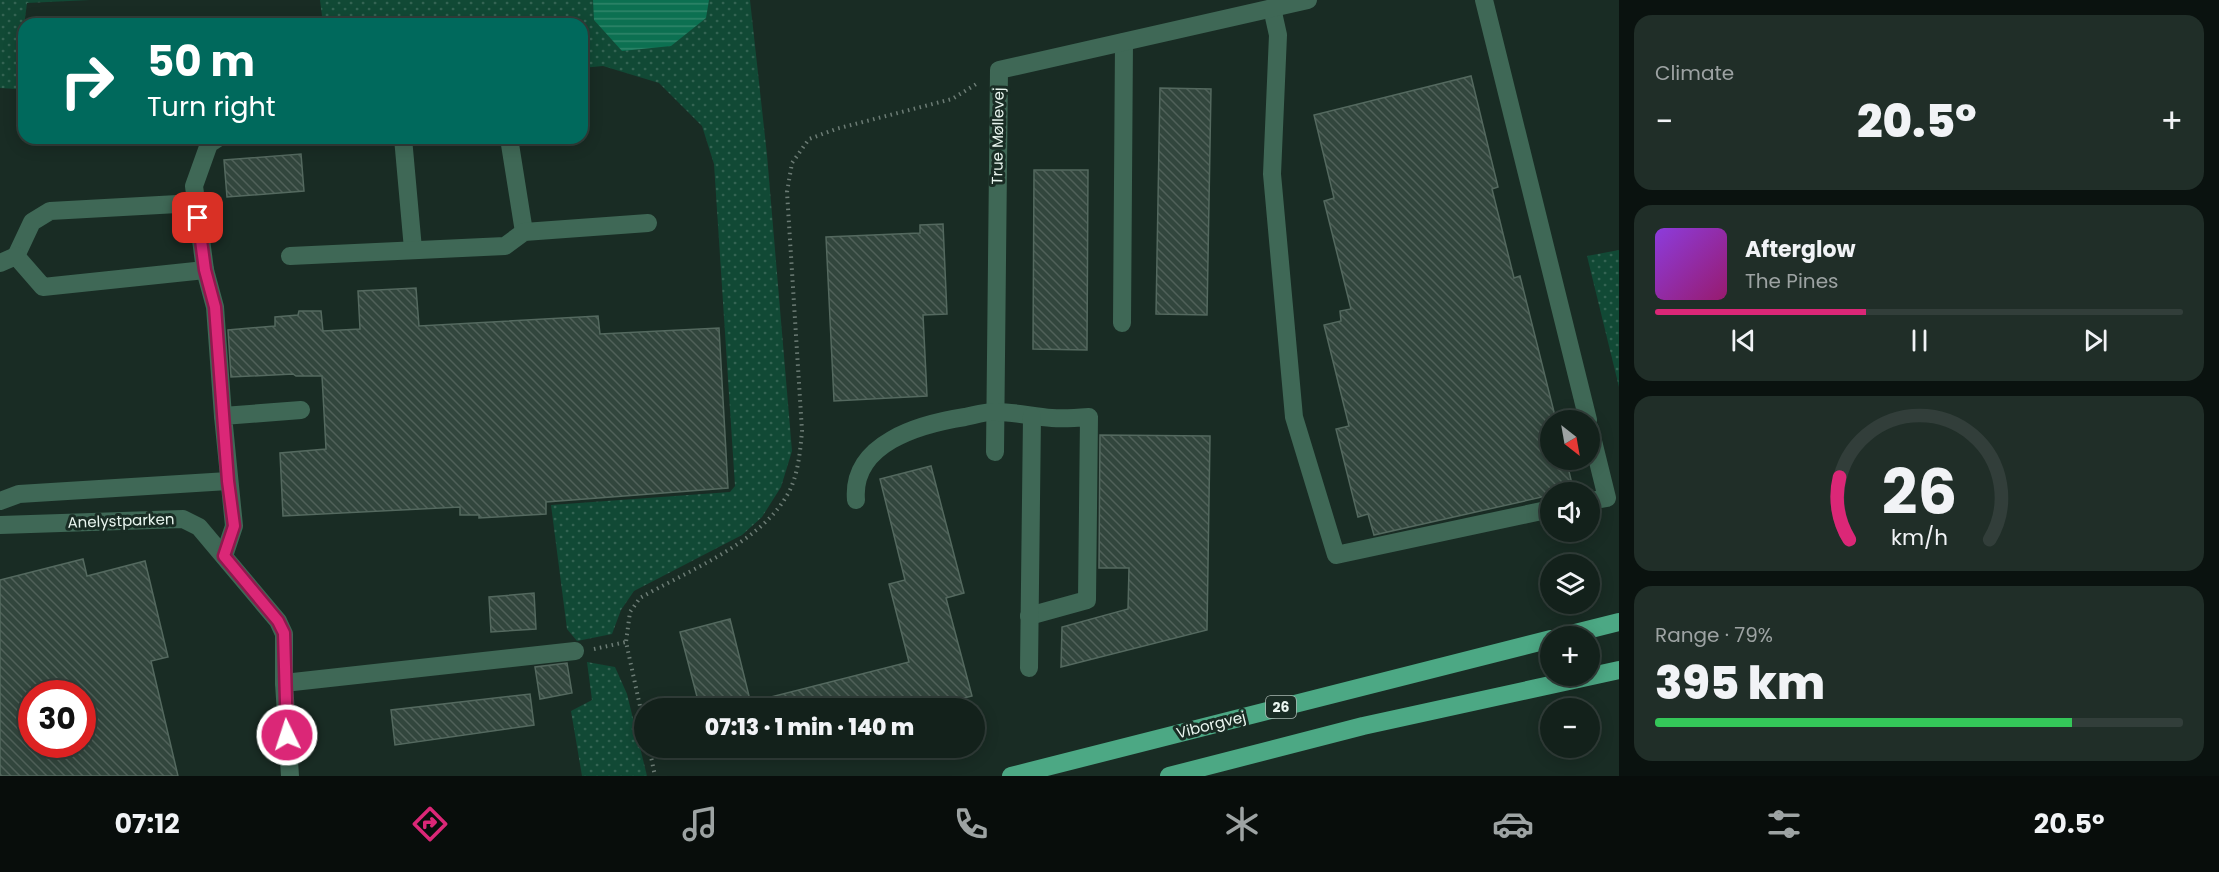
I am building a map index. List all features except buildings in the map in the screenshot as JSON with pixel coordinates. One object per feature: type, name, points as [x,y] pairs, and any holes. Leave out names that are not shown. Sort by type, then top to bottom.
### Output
[{"type":"main road","points":[[1600,627],[1619,622]]},
{"type":"main road","name":"Viborgvej","points":[[1011,776],[1540,642]]},
{"type":"main road","points":[[1169,776],[1363,726],[1619,670]]},
{"type":"street","name":"True Møllevej","points":[[995,452],[999,69],[1308,0]]},
{"type":"street","points":[[1484,0],[1586,410]]},
{"type":"street","points":[[1272,8],[1278,35],[1272,174],[1294,417],[1336,555],[1540,511]]},
{"type":"street","points":[[1122,323],[1124,42]]},
{"type":"street","points":[[210,144],[194,186],[205,270],[215,307],[228,481],[234,526],[224,556]]},
{"type":"street","points":[[404,144],[413,249]]},
{"type":"street","points":[[510,144],[524,232]]},
{"type":"street","points":[[196,203],[50,211],[32,222],[8,259],[43,287],[205,270]]},
{"type":"street","points":[[290,256],[505,246],[524,232],[648,223]]},
{"type":"street","points":[[224,416],[301,410]]},
{"type":"street","points":[[856,500],[855,487],[866,462],[897,436],[922,426],[996,411],[1051,418],[1089,417],[1087,600],[1029,616]]},
{"type":"street","points":[[1029,668],[1032,416]]},
{"type":"street","points":[[1600,470],[1607,498],[1600,499]]},
{"type":"street","points":[[0,501],[19,494],[228,481]]},
{"type":"street","name":"Anelystparken","points":[[0,525],[183,519],[199,527],[278,621],[284,633],[284,682],[290,776]]},
{"type":"street","points":[[284,682],[582,650]]},
{"type":"path","points":[[638,698],[626,642],[630,612],[640,598],[752,535],[773,515],[787,496],[794,477],[800,455],[802,431],[787,192],[792,163],[809,139],[836,129],[952,99],[999,69]]},
{"type":"path","points":[[582,650],[626,642]]},
{"type":"path","points":[[651,758],[655,776]]},
{"type":"shaded area","points":[[0,0],[90,0],[27,3],[25,18],[18,18],[16,89],[0,88]]},
{"type":"shaded area","points":[[320,0],[750,0],[767,155],[792,451],[781,487],[762,517],[742,535],[634,591],[621,610],[612,634],[577,641],[567,629],[551,505],[730,492],[735,486],[714,164],[702,126],[659,83],[603,66],[588,67],[588,18],[322,18]]},
{"type":"shaded area","points":[[593,0],[709,0],[706,18],[671,46],[622,51],[594,20]]},
{"type":"shaded area","points":[[1619,250],[1619,387],[1587,256]]},
{"type":"shaded area","points":[[587,662],[615,667],[627,694],[634,723],[634,758],[643,758],[647,776],[582,776],[571,711],[592,700]]},
{"type":"route","points":[[198,218],[205,270],[215,307],[228,481],[234,526],[224,556],[278,621],[284,633],[287,735]]}]
